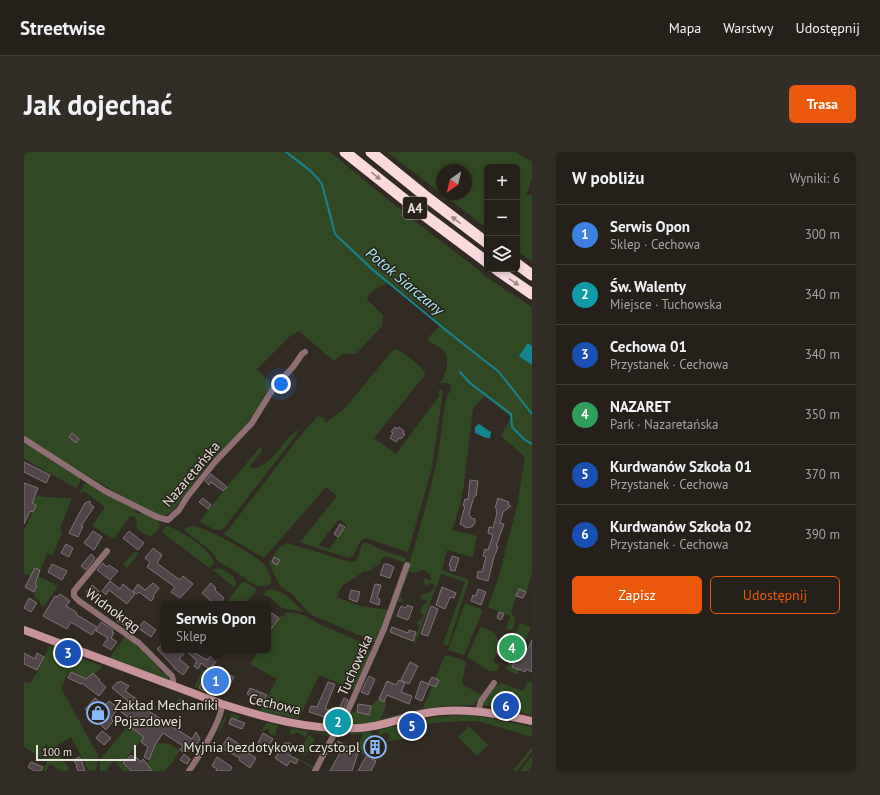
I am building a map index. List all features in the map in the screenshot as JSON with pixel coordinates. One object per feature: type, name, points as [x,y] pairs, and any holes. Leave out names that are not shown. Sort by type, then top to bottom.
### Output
[{"type":"highway","name":"A4","points":[[345,152],[484,260]]},
{"type":"highway","name":"A4","points":[[371,152],[484,241]]},
{"type":"highway","points":[[520,266],[532,275]]},
{"type":"highway","points":[[500,272],[532,294]]},
{"type":"street","name":"Nazaretańska","points":[[24,439],[105,491],[157,517],[168,520],[179,510],[187,497],[215,462],[252,423],[274,389],[305,352]]},
{"type":"street","name":"Widnokrąg","points":[[107,551],[74,591],[74,596],[142,646],[172,676],[172,685]]},
{"type":"street","name":"Tuchowska","points":[[315,771],[354,697],[384,629],[407,565]]},
{"type":"street","name":"Cechowa","points":[[24,630],[222,704],[252,714],[284,721],[338,729],[361,728],[445,710],[478,711],[532,721]]},
{"type":"street","points":[[478,711],[481,701],[494,683]]},
{"type":"street","points":[[198,771],[191,769],[217,723],[221,713],[222,704]]},
{"type":"green space","points":[[24,152],[330,152],[407,215],[484,274],[483,275],[532,307],[532,574],[527,591],[518,590],[511,613],[516,618],[513,629],[506,629],[510,616],[488,607],[498,579],[517,506],[525,457],[501,436],[511,417],[484,396],[473,409],[464,484],[460,506],[452,530],[477,536],[473,557],[447,550],[442,570],[469,580],[448,646],[443,644],[465,582],[441,574],[414,646],[413,641],[419,628],[417,622],[423,618],[423,615],[420,612],[422,606],[427,602],[427,600],[421,599],[421,595],[431,592],[434,588],[433,584],[431,583],[426,586],[423,580],[424,578],[431,580],[430,574],[422,570],[415,573],[409,572],[400,595],[404,603],[397,601],[418,536],[431,486],[446,400],[451,391],[451,386],[448,383],[440,383],[446,370],[447,358],[445,353],[441,348],[428,341],[428,338],[439,327],[428,311],[391,284],[378,288],[367,297],[368,300],[383,315],[382,326],[356,354],[343,354],[334,361],[299,331],[289,337],[257,369],[273,385],[250,422],[216,458],[212,459],[171,513],[167,515],[155,514],[139,506],[24,438]]},
{"type":"green space","points":[[387,152],[516,152],[532,162],[532,178],[526,195],[532,195],[532,261],[520,253],[520,164],[484,164],[484,226],[450,200],[472,200],[472,164],[436,164],[436,189]]},
{"type":"green space","points":[[395,349],[407,355],[425,372],[424,376],[374,438],[396,454],[439,396],[438,393],[440,389],[443,390],[432,468],[408,552],[366,538],[359,542],[354,555],[348,558],[300,542],[337,496],[326,487],[264,558],[223,534],[228,530],[300,436],[318,416],[324,418],[326,423],[346,407]],"holes":[[[339,519],[347,525],[329,549],[319,545]]]},
{"type":"green space","points":[[301,429],[224,528],[218,530],[200,522],[208,510],[260,447],[262,451],[250,466],[253,469],[260,467],[270,460],[290,436]]},
{"type":"green space","points":[[24,441],[80,477],[80,482],[76,488],[24,459]]},
{"type":"green space","points":[[88,483],[134,509],[136,513],[143,513],[158,521],[160,526],[157,531],[151,536],[142,533],[138,529],[135,517],[130,516],[114,539],[92,526],[105,507],[84,491],[79,495],[84,484]]},
{"type":"green space","points":[[24,494],[35,498],[37,495],[44,497],[72,498],[60,528],[62,534],[52,555],[47,554],[38,576],[58,586],[44,607],[35,597],[34,592],[37,586],[34,583],[38,577],[24,574],[24,530],[36,505],[24,499]]},
{"type":"green space","points":[[168,526],[188,536],[202,547],[212,558],[214,563],[209,568],[162,532],[165,527]]},
{"type":"green space","points":[[193,526],[208,531],[240,547],[263,563],[268,570],[271,583],[269,585],[258,586],[219,562],[210,550],[185,531],[185,528]]},
{"type":"green space","points":[[287,543],[350,562],[357,560],[362,544],[364,543],[368,543],[379,549],[406,558],[405,563],[386,556],[375,564],[381,561],[381,563],[367,572],[365,571],[342,586],[337,597],[360,606],[389,610],[375,642],[314,616],[309,613],[292,594],[280,586],[269,563],[280,546],[282,545],[282,548]]},
{"type":"green space","points":[[134,552],[139,553],[127,568],[123,565]]},
{"type":"green space","points":[[220,568],[233,576],[236,583],[234,587],[213,570]]},
{"type":"green space","points":[[242,582],[246,582],[255,588],[256,591],[248,601],[228,601]]},
{"type":"green space","points":[[272,589],[285,594],[304,612],[282,608],[270,597],[264,595],[266,591]]},
{"type":"green space","points":[[465,603],[483,610],[464,655],[448,650]]},
{"type":"green space","points":[[286,612],[306,616],[317,623],[365,644],[371,652],[355,690],[319,675],[299,719],[260,711],[277,679],[250,664],[257,653],[271,653],[271,631],[280,617],[284,616]]},
{"type":"green space","points":[[95,614],[141,647],[162,672],[168,675],[168,679],[100,655],[110,657],[125,636]]},
{"type":"green space","points":[[521,623],[531,627],[523,647],[515,644],[508,657],[519,625]]},
{"type":"green space","points":[[481,626],[495,633],[500,644],[493,662],[500,665],[497,671],[490,671],[467,657]]},
{"type":"green space","points":[[49,646],[52,647],[51,649],[55,650],[56,648],[102,666],[87,679],[69,671],[61,688],[98,755],[96,771],[89,771],[71,737],[52,749],[64,762],[69,771],[61,771],[51,764],[46,771],[43,771],[47,761],[24,747],[24,682],[30,683],[39,669]]},
{"type":"green space","points":[[445,655],[461,659],[466,662],[462,684],[482,695],[474,705],[446,706],[411,711],[423,708]]},
{"type":"green space","points":[[511,659],[515,660],[512,667],[519,670],[518,675],[506,669]]},
{"type":"green space","points":[[208,667],[211,668],[197,688],[194,687],[203,669],[205,671]]},
{"type":"green space","points":[[528,681],[532,683],[532,716],[509,708],[509,705],[503,704],[503,706],[482,704],[495,687],[501,683],[523,691]]},
{"type":"green space","points":[[179,698],[187,701],[183,711],[174,706]]},
{"type":"green space","points":[[379,699],[387,703],[381,719],[407,713],[369,723],[344,725],[350,711],[369,715],[371,706]]},
{"type":"green space","points":[[227,713],[241,716],[237,720],[231,718],[230,714]]},
{"type":"green space","points":[[227,713],[225,721],[219,732],[218,731]]},
{"type":"green space","points":[[468,715],[532,727],[532,737],[477,721],[421,724],[421,722],[434,717]]},
{"type":"green space","points":[[266,723],[278,725],[275,736],[269,733],[269,728],[261,732]]},
{"type":"green space","points":[[128,726],[144,737],[122,763],[135,771],[123,771],[114,760],[107,769],[108,771],[100,771],[100,761],[102,757]]},
{"type":"green space","points":[[469,726],[488,745],[477,756],[458,737]]},
{"type":"green space","points":[[391,727],[404,727],[409,733],[415,733],[416,738],[388,741],[376,761],[357,751],[362,734],[338,735],[324,760],[337,734],[370,732],[372,735],[363,751],[377,758],[390,735],[384,732],[380,735],[378,732],[379,730]]},
{"type":"green space","points":[[292,728],[306,732],[309,731],[305,737],[297,732],[291,734],[290,732]]},
{"type":"green space","points":[[310,731],[330,734],[313,771],[311,771],[312,768],[294,756],[313,767],[329,736]]},
{"type":"green space","points":[[309,735],[315,739],[305,756],[298,752]]},
{"type":"green space","points":[[159,743],[169,744],[180,750],[173,762],[164,771],[152,771],[143,766],[149,761],[155,745]]},
{"type":"green space","points":[[532,747],[532,752],[517,771],[513,771]]},
{"type":"green space","points":[[532,756],[532,766],[528,771],[520,771]]},
{"type":"water","points":[[528,343],[532,346],[532,365],[519,356]]},
{"type":"water","points":[[479,424],[491,432],[490,438],[486,438],[475,433],[475,427]]},
{"type":"building","points":[[395,427],[397,429],[399,427],[405,434],[396,442],[390,438],[393,433],[391,432]]},
{"type":"building","points":[[72,433],[79,439],[76,443],[69,437]]},
{"type":"building","points":[[24,462],[50,475],[46,483],[24,472]]},
{"type":"building","points":[[211,474],[227,487],[223,491],[211,482],[209,485],[205,481]]},
{"type":"building","points":[[470,480],[478,481],[476,496],[474,496],[469,514],[471,518],[475,519],[475,522],[472,527],[467,528],[460,524],[465,506],[463,506],[465,499],[468,500]]},
{"type":"building","points":[[24,483],[38,488],[32,503],[36,505],[33,512],[30,511],[24,524]]},
{"type":"building","points":[[203,498],[211,505],[208,509],[199,502]]},
{"type":"building","points":[[498,498],[509,502],[508,505],[511,506],[503,512],[500,523],[504,524],[496,546],[498,546],[488,581],[477,578],[478,571],[482,572],[486,557],[483,556],[485,549],[488,550],[493,535],[488,533],[489,527],[493,528],[497,513],[497,509],[495,508]]},
{"type":"building","points":[[90,501],[90,504],[94,507],[81,526],[83,526],[78,537],[69,533],[85,503]]},
{"type":"building","points":[[340,524],[345,527],[338,537],[334,534]]},
{"type":"building","points":[[93,531],[102,537],[94,550],[84,543]]},
{"type":"building","points":[[129,531],[144,543],[138,550],[123,538]]},
{"type":"building","points":[[66,544],[73,548],[69,557],[61,553]]},
{"type":"building","points":[[153,548],[162,555],[157,563],[180,580],[183,576],[193,584],[180,598],[171,592],[175,587],[147,567],[150,562],[145,558]]},
{"type":"building","points":[[91,554],[95,558],[86,570],[81,566]]},
{"type":"building","points":[[452,556],[459,558],[455,571],[450,570],[451,567],[449,566]]},
{"type":"building","points":[[274,557],[280,560],[277,565],[272,562]]},
{"type":"building","points":[[103,563],[107,567],[109,565],[118,571],[110,580],[97,570]]},
{"type":"building","points":[[52,564],[67,571],[62,580],[48,572]]},
{"type":"building","points":[[384,564],[394,567],[390,578],[380,575]]},
{"type":"building","points":[[35,568],[40,570],[35,584],[37,586],[34,592],[25,587]]},
{"type":"building","points":[[110,581],[120,589],[123,584],[135,594],[127,604],[109,590],[106,595],[102,591]]},
{"type":"building","points":[[153,583],[159,588],[151,601],[139,592],[137,594],[133,591],[138,584],[145,590]]},
{"type":"building","points":[[211,583],[216,588],[215,590],[224,598],[222,601],[211,601],[202,593]]},
{"type":"building","points":[[375,584],[381,585],[377,598],[380,599],[379,605],[370,602]]},
{"type":"building","points":[[92,585],[100,592],[94,599],[86,592]]},
{"type":"building","points":[[442,587],[456,593],[454,598],[450,597],[445,609],[436,605]]},
{"type":"building","points":[[478,589],[486,592],[481,605],[471,601],[473,595],[476,596]]},
{"type":"building","points":[[519,589],[526,592],[523,598],[516,596]]},
{"type":"building","points":[[351,590],[360,592],[357,602],[349,599]]},
{"type":"building","points":[[60,594],[70,601],[66,606],[76,612],[77,615],[97,627],[92,635],[71,622],[67,629],[43,616],[55,596],[57,597]]},
{"type":"building","points":[[29,598],[37,603],[31,612],[24,608]]},
{"type":"building","points":[[407,605],[413,607],[408,620],[397,616],[401,606],[406,608]]},
{"type":"building","points":[[431,606],[438,609],[428,636],[421,634]]},
{"type":"building","points":[[499,612],[504,614],[501,620],[497,618]]},
{"type":"building","points":[[122,613],[132,620],[127,627],[117,621]]},
{"type":"building","points":[[272,613],[279,618],[271,630]]},
{"type":"building","points":[[144,621],[156,630],[151,637],[138,628]]},
{"type":"building","points":[[101,622],[113,630],[112,632],[114,633],[111,638],[117,642],[111,650],[103,645],[108,638],[96,631]]},
{"type":"building","points":[[392,627],[408,633],[409,630],[416,632],[413,641],[390,632]]},
{"type":"building","points":[[502,638],[508,641],[503,655],[497,653]]},
{"type":"building","points":[[532,640],[532,672],[526,669],[525,672],[512,667],[520,651],[522,652],[524,648],[528,649]]},
{"type":"building","points":[[161,646],[161,653],[184,653],[179,659],[189,667],[183,675],[174,668],[157,649]]},
{"type":"building","points":[[24,653],[35,659],[37,653],[44,657],[37,670],[24,664]]},
{"type":"building","points":[[188,653],[195,653],[207,660],[213,653],[219,657],[210,670],[201,663],[198,669],[194,666],[197,661]]},
{"type":"building","points":[[410,662],[418,666],[409,684],[401,680]]},
{"type":"building","points":[[71,672],[86,679],[93,673],[106,687],[99,696],[82,683],[81,684],[68,678]]},
{"type":"building","points":[[213,674],[223,679],[218,687],[208,682]]},
{"type":"building","points":[[227,674],[234,677],[230,684],[224,681]]},
{"type":"building","points":[[369,676],[375,679],[368,695],[361,692]]},
{"type":"building","points":[[432,677],[439,680],[436,687],[428,684]]},
{"type":"building","points":[[399,680],[405,683],[401,692],[412,696],[409,704],[387,695],[384,702],[379,699],[387,681],[396,685]]},
{"type":"building","points":[[120,681],[129,686],[125,691],[138,700],[136,703],[192,739],[196,732],[200,739],[195,747],[198,749],[184,752],[180,750],[183,746],[163,733],[155,745],[149,760],[144,757],[148,747],[141,742],[144,737],[130,727],[134,721],[121,712],[128,701],[112,688],[117,682],[119,683]]},
{"type":"building","points":[[421,681],[429,684],[422,701],[415,698]]},
{"type":"building","points":[[328,682],[335,684],[325,709],[334,711],[331,719],[309,712],[311,706],[317,707]]},
{"type":"building","points":[[201,683],[207,685],[204,691],[199,688]]},
{"type":"building","points":[[250,688],[267,695],[263,702],[247,694]]},
{"type":"building","points":[[95,698],[104,706],[109,701],[118,708],[111,718],[113,721],[106,730],[98,722],[99,720],[85,709]]},
{"type":"building","points":[[344,698],[348,700],[342,712],[338,711]]},
{"type":"building","points":[[358,704],[371,706],[369,715],[357,712]]},
{"type":"building","points":[[231,718],[245,723],[242,729],[229,724]]},
{"type":"building","points":[[102,731],[111,738],[104,745],[96,738]]},
{"type":"building","points":[[263,733],[273,739],[267,748],[258,743]]},
{"type":"building","points":[[228,737],[244,747],[242,749],[256,758],[250,768],[239,760],[240,758],[221,748]]},
{"type":"building","points":[[375,740],[381,743],[372,759],[376,761],[371,771],[358,771]]},
{"type":"building","points":[[338,741],[358,753],[352,771],[330,771],[340,753],[333,749]]},
{"type":"building","points":[[285,743],[290,743],[294,748],[289,755],[298,760],[296,764],[290,761],[287,766],[275,758],[279,752],[277,751]]},
{"type":"building","points":[[184,754],[190,759],[187,764],[180,760]]},
{"type":"building","points":[[131,755],[134,758],[136,757],[141,762],[143,759],[152,771],[132,771],[123,763]]},
{"type":"building","points":[[79,757],[85,771],[78,771],[74,760]]},
{"type":"building","points":[[217,757],[232,767],[230,771],[216,771],[217,769],[212,766]]},
{"type":"building","points":[[31,762],[43,767],[41,771],[35,771],[28,767]]},
{"type":"waterway","name":"Potok Siarczany","points":[[286,152],[310,170],[322,184],[335,234],[372,269],[499,372],[532,414]]},
{"type":"waterway","points":[[460,372],[470,383],[511,414],[512,427],[525,440],[532,444]]},
{"type":"place","name":"NAZARET","points":[[512,648]]},
{"type":"place","name":"Cechowa 01","points":[[68,653]]},
{"type":"place","name":"Serwis Opon","points":[[216,681]]},
{"type":"place","name":"Kurdwanów Szkoła 02","points":[[506,706]]},
{"type":"place","name":"Zakład Mechaniki Pojazdowej","points":[[98,713]]},
{"type":"place","name":"Św. Walenty","points":[[338,722]]},
{"type":"place","name":"Kurdwanów Szkoła 01","points":[[412,726]]},
{"type":"place","name":"Myjnia bezdotykowa czysto.pl","points":[[375,747]]}]
